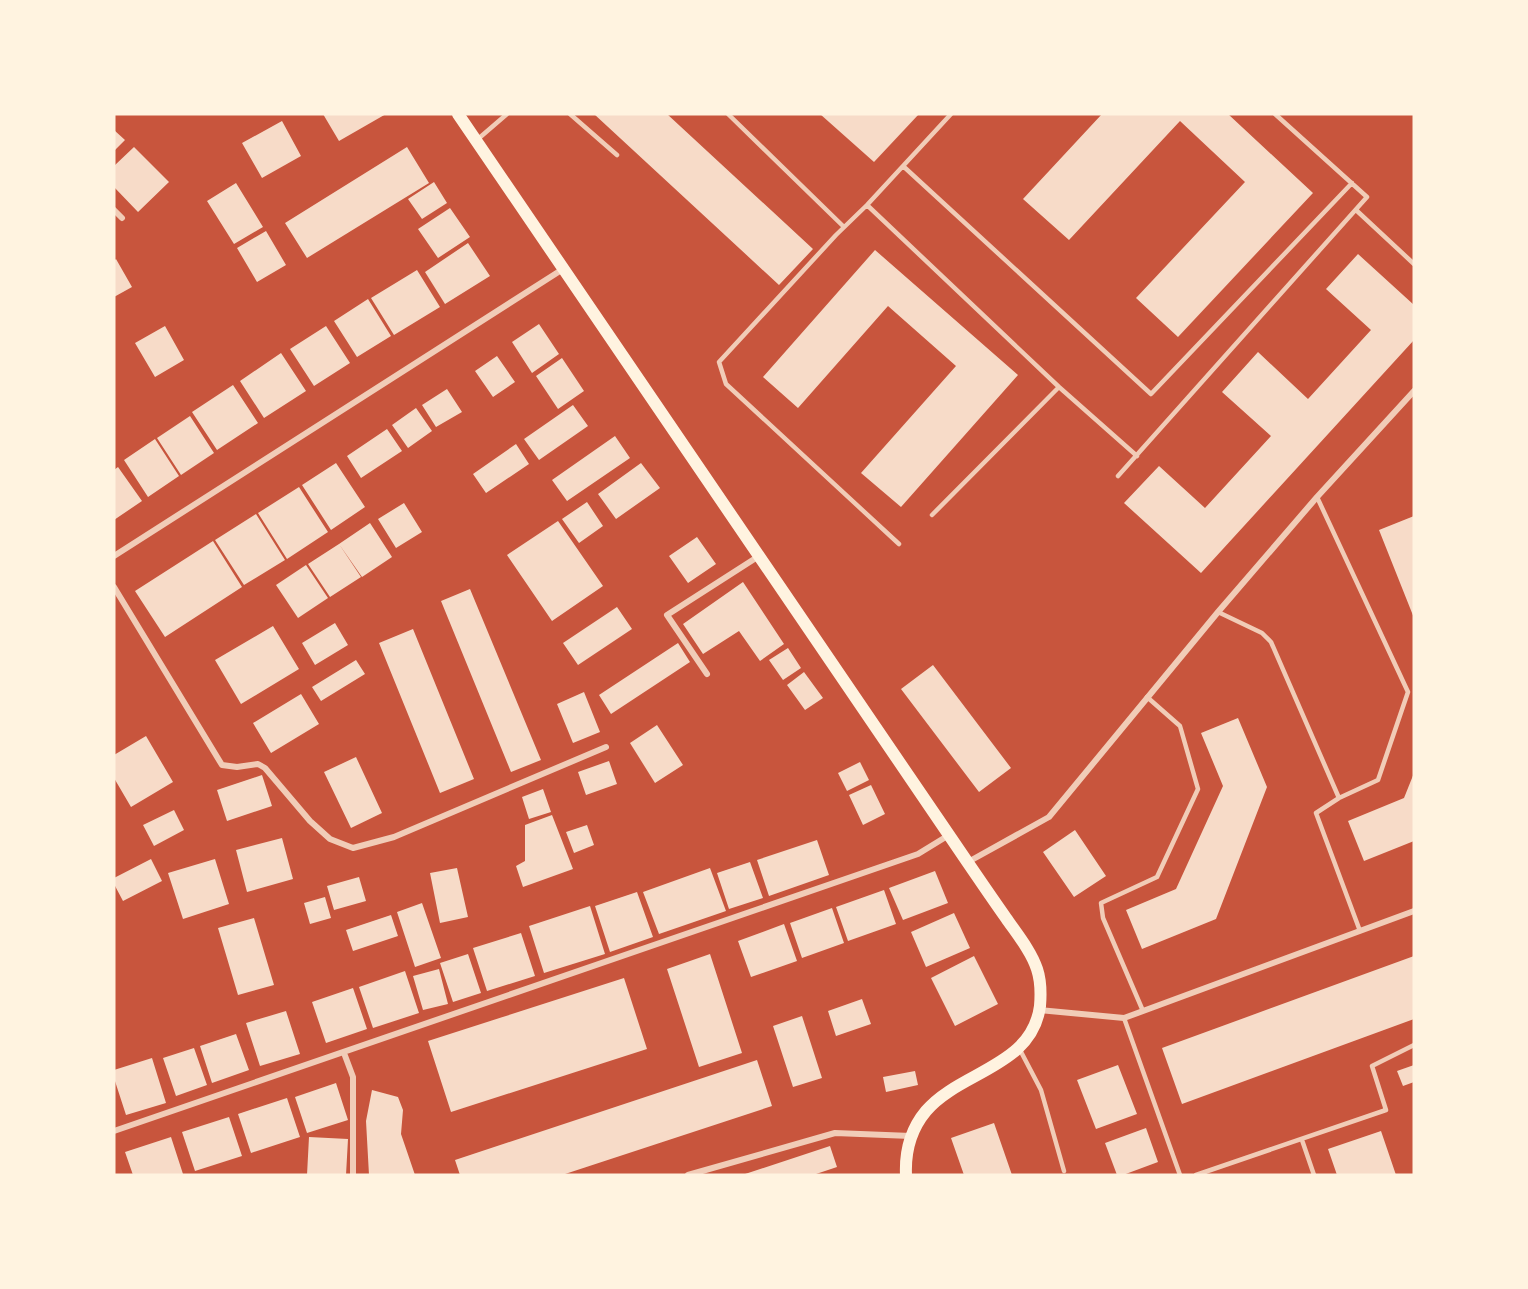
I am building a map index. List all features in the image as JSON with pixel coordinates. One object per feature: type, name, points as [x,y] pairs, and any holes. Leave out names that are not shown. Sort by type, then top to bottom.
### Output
[{"type":"main road","points":[[458,114],[1033,960],[1039,979],[1039,1010],[1032,1030],[1019,1048],[1002,1061],[934,1102],[925,1112],[911,1136],[907,1149],[906,1175]]},
{"type":"street","points":[[114,210],[122,218]]},
{"type":"street","points":[[114,556],[564,269]]},
{"type":"street","points":[[968,862],[1049,818],[1218,612],[1317,497],[1414,391]]},
{"type":"street","points":[[707,674],[667,615],[759,555]]},
{"type":"street","points":[[114,587],[222,765],[258,764],[265,768],[310,821],[330,839],[354,848],[394,837],[606,747]]},
{"type":"street","points":[[114,1131],[918,854],[949,835]]},
{"type":"street","points":[[1039,1010],[1124,1018],[1414,911]]},
{"type":"street","points":[[344,1053],[353,1077],[353,1175]]},
{"type":"street","points":[[691,1175],[835,1133],[911,1136]]},
{"type":"lane","points":[[476,141],[507,114]]},
{"type":"lane","points":[[570,114],[617,154]]},
{"type":"lane","points":[[728,114],[844,227]]},
{"type":"lane","points":[[899,544],[726,384],[720,362],[951,114]]},
{"type":"lane","points":[[1118,476],[1367,197],[1275,114]]},
{"type":"lane","points":[[903,166],[1151,394],[1352,183]]},
{"type":"lane","points":[[867,205],[1059,387],[1137,456]]},
{"type":"lane","points":[[1356,210],[1414,264]]},
{"type":"lane","points":[[932,515],[1059,387]]},
{"type":"lane","points":[[1317,497],[1408,692],[1378,780],[1339,798],[1316,813],[1360,931]]},
{"type":"lane","points":[[1218,612],[1262,633],[1271,642],[1339,798]]},
{"type":"lane","points":[[1143,1011],[1103,918],[1101,903],[1157,877],[1198,789],[1180,726],[1147,697]]},
{"type":"lane","points":[[1124,1018],[1180,1175]]},
{"type":"lane","points":[[1196,1175],[1386,1110],[1372,1066],[1414,1045]]},
{"type":"lane","points":[[1019,1048],[1041,1090],[1065,1171]]},
{"type":"lane","points":[[1302,1140],[1314,1175]]},
{"type":"lane","points":[[1215,1168],[1218,1175]]},
{"type":"building","points":[[323,114],[386,114],[339,141]]},
{"type":"building","points":[[594,114],[667,114],[813,249],[779,285]]},
{"type":"building","points":[[820,114],[919,114],[874,162]]},
{"type":"building","points":[[1102,114],[1228,114],[1313,193],[1178,337],[1136,298],[1245,182],[1180,121],[1069,240],[1023,199]]},
{"type":"building","points":[[282,121],[301,156],[262,178],[242,143]]},
{"type":"building","points":[[114,130],[125,140],[114,151]]},
{"type":"building","points":[[134,147],[169,182],[138,212],[114,187],[114,166]]},
{"type":"building","points":[[407,147],[429,183],[307,258],[285,223]]},
{"type":"building","points":[[434,182],[447,203],[422,219],[408,199]]},
{"type":"building","points":[[236,183],[263,227],[234,244],[207,201]]},
{"type":"building","points":[[450,208],[470,237],[438,258],[418,229]]},
{"type":"building","points":[[266,231],[286,265],[257,282],[237,248]]},
{"type":"building","points":[[468,243],[490,276],[445,304],[425,272]]},
{"type":"building","points":[[875,250],[1018,375],[901,507],[861,473],[956,366],[888,306],[798,408],[763,377]]},
{"type":"building","points":[[1358,254],[1414,305],[1414,340],[1201,573],[1124,503],[1159,466],[1205,508],[1271,436],[1222,392],[1258,352],[1308,399],[1371,330],[1326,289]]},
{"type":"building","points":[[116,259],[132,287],[114,297],[114,261]]},
{"type":"building","points":[[417,270],[440,307],[394,335],[371,298]]},
{"type":"building","points":[[368,299],[391,336],[357,357],[334,321]]},
{"type":"building","points":[[539,324],[559,354],[532,373],[512,342]]},
{"type":"building","points":[[165,326],[184,360],[155,377],[135,343]]},
{"type":"building","points":[[326,326],[350,363],[314,386],[290,349]]},
{"type":"building","points":[[281,353],[306,391],[264,418],[240,381]]},
{"type":"building","points":[[497,356],[515,382],[493,397],[475,371]]},
{"type":"building","points":[[562,358],[584,391],[558,409],[536,376]]},
{"type":"building","points":[[233,385],[258,423],[217,450],[192,412]]},
{"type":"building","points":[[447,389],[462,412],[436,427],[422,405]]},
{"type":"building","points":[[573,405],[588,426],[539,460],[524,439]]},
{"type":"building","points":[[416,408],[432,431],[408,448],[392,425]]},
{"type":"building","points":[[190,416],[214,453],[181,475],[157,438]]},
{"type":"building","points":[[387,429],[402,451],[361,478],[347,456]]},
{"type":"building","points":[[615,436],[630,458],[567,501],[552,480]]},
{"type":"building","points":[[155,439],[179,476],[148,497],[124,460]]},
{"type":"building","points":[[516,444],[529,464],[486,493],[473,474]]},
{"type":"building","points":[[336,463],[365,507],[331,530],[302,485]]},
{"type":"building","points":[[641,463],[660,488],[616,519],[598,494]]},
{"type":"building","points":[[118,467],[142,501],[114,520],[114,470]]},
{"type":"building","points":[[299,487],[328,532],[287,559],[258,513]]},
{"type":"building","points":[[587,502],[603,526],[579,543],[562,519]]},
{"type":"building","points":[[404,503],[422,532],[396,548],[378,519]]},
{"type":"building","points":[[256,514],[285,560],[244,585],[215,540]]},
{"type":"building","points":[[1414,516],[1414,618],[1379,530]]},
{"type":"building","points":[[558,521],[603,586],[552,621],[507,555]]},
{"type":"building","points":[[370,523],[392,557],[362,577],[339,544]]},
{"type":"building","points":[[697,537],[716,564],[688,583],[669,556]]},
{"type":"building","points":[[213,541],[242,587],[165,637],[135,591]]},
{"type":"building","points":[[339,544],[361,577],[330,597],[308,564]]},
{"type":"building","points":[[306,565],[328,598],[298,618],[276,585]]},
{"type":"building","points":[[743,582],[784,644],[760,661],[739,631],[703,654],[683,624]]},
{"type":"building","points":[[470,589],[541,760],[511,772],[441,601]]},
{"type":"building","points":[[617,607],[632,629],[578,665],[563,643]]},
{"type":"building","points":[[335,623],[348,645],[315,665],[302,643]]},
{"type":"building","points":[[273,626],[299,669],[241,704],[215,660]]},
{"type":"building","points":[[413,629],[474,779],[440,793],[379,643]]},
{"type":"building","points":[[678,643],[690,662],[611,714],[599,695]]},
{"type":"building","points":[[788,648],[801,668],[783,680],[769,660]]},
{"type":"building","points":[[356,660],[365,674],[321,701],[312,687]]},
{"type":"building","points":[[933,665],[1011,768],[979,792],[901,689]]},
{"type":"building","points":[[804,672],[823,698],[805,710],[787,685]]},
{"type":"building","points":[[584,692],[600,732],[573,743],[557,704]]},
{"type":"building","points":[[301,694],[319,724],[271,753],[253,723]]},
{"type":"building","points":[[1238,718],[1267,787],[1216,919],[1142,949],[1126,910],[1176,889],[1223,786],[1201,733]]},
{"type":"building","points":[[657,725],[683,765],[655,783],[630,743]]},
{"type":"building","points":[[146,736],[173,782],[131,807],[114,778],[114,755]]},
{"type":"building","points":[[356,757],[382,813],[351,828],[324,772]]},
{"type":"building","points":[[609,761],[617,784],[586,795],[578,772]]},
{"type":"building","points":[[860,762],[869,780],[847,791],[838,773]]},
{"type":"building","points":[[1414,773],[1414,841],[1364,861],[1348,821],[1404,798]]},
{"type":"building","points":[[262,775],[272,806],[227,821],[217,790]]},
{"type":"building","points":[[871,785],[885,814],[863,825],[849,795]]},
{"type":"building","points":[[543,789],[551,812],[529,819],[522,797]]},
{"type":"building","points":[[174,810],[184,830],[154,846],[143,825]]},
{"type":"building","points":[[552,815],[573,869],[523,887],[516,866],[525,861],[525,825]]},
{"type":"building","points":[[587,825],[594,845],[574,853],[566,832]]},
{"type":"building","points":[[1075,830],[1106,876],[1074,897],[1043,852]]},
{"type":"building","points":[[282,838],[293,879],[247,892],[236,850]]},
{"type":"building","points":[[817,840],[829,875],[769,896],[757,860]]},
{"type":"building","points":[[151,859],[162,881],[123,901],[114,884],[114,878]]},
{"type":"building","points":[[215,859],[229,904],[183,919],[168,873]]},
{"type":"building","points":[[750,862],[763,898],[729,909],[717,873]]},
{"type":"building","points":[[457,868],[468,917],[440,923],[430,873]]},
{"type":"building","points":[[710,868],[726,911],[659,934],[643,892]]},
{"type":"building","points":[[935,871],[948,903],[903,920],[889,888]]},
{"type":"building","points":[[359,877],[366,901],[334,910],[327,886]]},
{"type":"building","points":[[884,890],[896,924],[848,941],[836,907]]},
{"type":"building","points":[[637,892],[653,937],[610,952],[595,906]]},
{"type":"building","points":[[325,897],[331,918],[310,924],[304,903]]},
{"type":"building","points":[[422,903],[441,958],[415,967],[397,912]]},
{"type":"building","points":[[590,906],[605,954],[544,973],[529,926]]},
{"type":"building","points":[[832,908],[844,943],[802,958],[790,923]]},
{"type":"building","points":[[954,913],[970,948],[926,967],[911,932]]},
{"type":"building","points":[[391,915],[398,936],[353,951],[346,930]]},
{"type":"building","points":[[254,918],[274,985],[238,995],[218,928]]},
{"type":"building","points":[[784,924],[797,961],[751,977],[738,941]]},
{"type":"building","points":[[521,933],[535,976],[487,991],[473,948]]},
{"type":"building","points":[[468,954],[481,993],[453,1002],[440,963]]},
{"type":"building","points":[[710,954],[742,1053],[699,1067],[667,969]]},
{"type":"building","points":[[974,956],[998,1004],[955,1026],[931,978]]},
{"type":"building","points":[[1414,956],[1414,1019],[1182,1104],[1162,1048]]},
{"type":"building","points":[[439,969],[448,1004],[423,1010],[413,976]]},
{"type":"building","points":[[405,971],[419,1013],[373,1028],[359,987]]},
{"type":"building","points":[[624,978],[647,1049],[451,1112],[428,1041]]},
{"type":"building","points":[[353,988],[367,1029],[326,1043],[312,1002]]},
{"type":"building","points":[[862,999],[871,1024],[836,1036],[828,1011]]},
{"type":"building","points":[[286,1011],[300,1054],[260,1066],[246,1023]]},
{"type":"building","points":[[802,1016],[822,1078],[793,1087],[773,1026]]},
{"type":"building","points":[[236,1034],[249,1070],[212,1083],[200,1046]]},
{"type":"building","points":[[194,1048],[207,1085],[176,1096],[163,1058]]},
{"type":"building","points":[[152,1058],[166,1103],[126,1115],[114,1078],[114,1070]]},
{"type":"building","points":[[757,1060],[772,1106],[562,1175],[460,1175],[455,1160]]},
{"type":"building","points":[[1118,1065],[1137,1114],[1096,1129],[1077,1080]]},
{"type":"building","points":[[1414,1065],[1414,1082],[1403,1086],[1397,1071]]},
{"type":"building","points":[[915,1071],[918,1085],[886,1092],[883,1077]]},
{"type":"building","points":[[336,1083],[348,1120],[307,1133],[295,1097]]},
{"type":"building","points":[[372,1090],[398,1097],[403,1110],[401,1134],[415,1175],[369,1175],[366,1121]]},
{"type":"building","points":[[287,1098],[300,1137],[251,1153],[238,1114]]},
{"type":"building","points":[[229,1117],[242,1156],[195,1171],[182,1132]]},
{"type":"building","points":[[994,1123],[1012,1175],[964,1175],[951,1138]]},
{"type":"building","points":[[1146,1128],[1158,1162],[1123,1175],[1117,1175],[1105,1143]]},
{"type":"building","points":[[1381,1131],[1396,1175],[1337,1175],[1328,1149]]},
{"type":"building","points":[[171,1137],[183,1174],[133,1175],[125,1152]]},
{"type":"building","points":[[309,1137],[348,1139],[346,1175],[307,1175]]},
{"type":"building","points":[[830,1146],[837,1167],[813,1175],[742,1175]]}]
